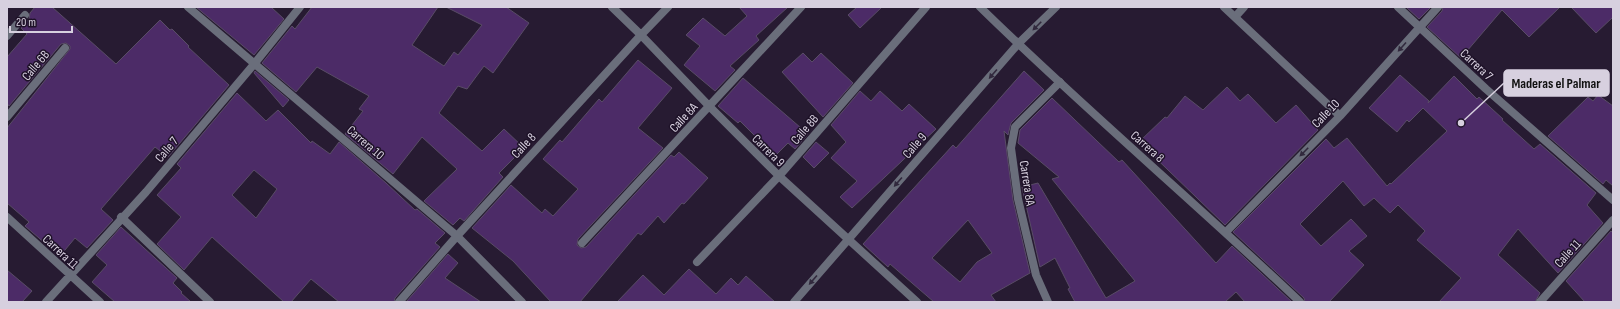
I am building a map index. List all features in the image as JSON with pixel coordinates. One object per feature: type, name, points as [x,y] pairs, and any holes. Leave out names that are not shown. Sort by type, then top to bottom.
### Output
[{"type":"street","name":"Carrera 10","points":[[188,7],[457,236],[522,302]]},
{"type":"street","name":"Carrera 9","points":[[612,7],[779,176],[917,302]]},
{"type":"street","name":"Calle 8","points":[[398,302],[668,7]]},
{"type":"street","name":"Calle 8A","points":[[582,242],[800,7]]},
{"type":"street","name":"Calle 8B","points":[[697,262],[779,176],[926,7]]},
{"type":"street","name":"Carrera 8","points":[[980,7],[1018,44],[1226,232],[1300,302]]},
{"type":"street","name":"Calle 9","points":[[794,302],[1018,44],[1056,7]]},
{"type":"street","points":[[1224,7],[1340,116]]},
{"type":"street","points":[[1235,17],[1244,7]]},
{"type":"street","name":"Carrera 7","points":[[1398,7],[1486,89],[1613,200]]},
{"type":"street","name":"Calle 10","points":[[1226,232],[1340,116],[1438,7]]},
{"type":"street","name":"Calle 7","points":[[46,302],[121,217],[146,192],[255,63],[296,8]]},
{"type":"street","points":[[7,36],[25,15]]},
{"type":"street","name":"Calle 6B","points":[[7,117],[65,48]]},
{"type":"street","name":"Carrera 8A","points":[[1048,302],[1036,275],[1018,199],[1011,148],[1016,127],[1060,82]]},
{"type":"street","name":"Carrera 11","points":[[7,217],[100,302]]},
{"type":"street","points":[[121,217],[210,302]]},
{"type":"street","name":"Calle 11","points":[[1540,302],[1613,220]]},
{"type":"building","points":[[35,7],[52,7],[116,64],[160,20],[170,30],[172,29],[189,46],[188,47],[229,85],[168,157],[155,147],[101,209],[113,220],[87,248],[75,238],[60,256],[25,226],[29,222],[7,203],[7,128],[70,49],[70,46],[66,43],[61,44],[9,106],[7,103],[7,57],[27,34],[21,28],[29,19],[30,13]]},
{"type":"building","points":[[196,7],[271,7],[284,19],[254,55]]},
{"type":"building","points":[[312,7],[438,7],[412,45],[444,66],[454,52],[458,55],[482,25],[446,7],[506,7],[529,23],[493,73],[484,66],[467,89],[458,86],[439,113],[482,151],[504,129],[524,148],[499,173],[503,177],[464,221],[460,218],[453,225],[424,201],[457,169],[422,137],[393,174],[345,134],[363,111],[359,109],[369,96],[317,67],[296,92],[262,63],[292,26],[295,29]]},
{"type":"building","points":[[739,7],[788,7],[756,36],[759,40],[730,66],[735,70],[715,91],[684,65],[700,46],[686,35],[703,18],[725,36],[747,16]]},
{"type":"building","points":[[857,7],[882,7],[860,28],[848,15]]},
{"type":"building","points":[[1406,7],[1431,7],[1419,19]]},
{"type":"building","points":[[1443,7],[1560,7],[1529,37],[1502,10],[1461,58],[1427,27],[1442,11]]},
{"type":"building","points":[[1571,7],[1613,7],[1613,17],[1596,33]]},
{"type":"building","points":[[803,53],[812,62],[821,53],[853,83],[823,117],[782,72]]},
{"type":"building","points":[[638,60],[672,88],[638,128],[663,148],[578,239],[577,245],[581,248],[586,247],[671,155],[674,157],[679,152],[708,178],[664,223],[658,216],[641,235],[638,233],[580,302],[551,302],[513,261],[472,228],[511,185],[542,213],[545,209],[553,216],[578,189],[543,159],[560,140],[562,142],[599,99],[602,102]]},
{"type":"building","points":[[255,71],[289,100],[283,107],[254,73]]},
{"type":"building","points":[[1024,71],[1044,90],[1011,123],[1008,135],[1004,131],[1013,200],[1030,273],[991,295],[996,302],[934,302],[890,264],[888,267],[863,244],[953,145],[956,148]],"holes":[[[968,220],[992,253],[977,262],[960,282],[932,258]]]},
{"type":"building","points":[[1400,75],[1429,101],[1428,103],[1454,76],[1477,99],[1479,97],[1534,149],[1540,144],[1596,193],[1587,205],[1603,223],[1558,273],[1518,229],[1498,255],[1540,293],[1535,302],[1439,302],[1461,278],[1417,240],[1425,231],[1398,205],[1390,213],[1374,198],[1364,206],[1343,181],[1300,224],[1321,246],[1351,219],[1367,236],[1349,251],[1364,265],[1329,302],[1305,302],[1304,298],[1233,232],[1326,139],[1334,148],[1347,138],[1387,186],[1390,183],[1391,184],[1447,131],[1423,108],[1409,122],[1407,120],[1397,132],[1369,108]]},
{"type":"building","points":[[743,78],[808,134],[795,149],[788,143],[775,156],[740,121],[738,123],[718,106]]},
{"type":"building","points":[[1227,87],[1240,101],[1248,94],[1276,123],[1296,105],[1318,130],[1225,225],[1139,142],[1165,117],[1167,118],[1185,96],[1203,110]]},
{"type":"building","points":[[860,91],[871,101],[880,91],[902,111],[909,104],[936,129],[852,208],[840,197],[857,181],[831,158],[846,142],[831,125]]},
{"type":"building","points":[[237,93],[266,121],[278,110],[311,143],[312,141],[330,154],[339,142],[415,210],[417,209],[445,233],[435,243],[440,247],[395,298],[394,302],[339,302],[311,279],[291,302],[284,302],[212,237],[184,270],[157,244],[181,217],[157,195],[181,168],[177,164]],"holes":[[[254,170],[277,189],[256,218],[232,195]]]},
{"type":"building","points":[[1598,95],[1613,106],[1613,186],[1606,180],[1603,184],[1548,136],[1588,97],[1593,101]]},
{"type":"building","points":[[1052,98],[1119,162],[1122,160],[1216,263],[1232,246],[1292,302],[1245,302],[1236,292],[1225,302],[1075,302],[1068,289],[1070,288],[1055,258],[1040,267],[1022,187],[1038,183],[1106,298],[1135,281],[1052,179],[1059,177],[1018,143],[1020,130]]},
{"type":"building","points":[[816,142],[829,153],[814,168],[803,157]]},
{"type":"building","points":[[121,227],[177,278],[173,283],[191,302],[115,302],[92,282],[107,265],[96,255]]},
{"type":"building","points":[[1611,231],[1613,233],[1613,302],[1585,302],[1566,281]]},
{"type":"building","points":[[448,254],[458,263],[445,278],[481,302],[406,302]]},
{"type":"building","points":[[689,269],[716,294],[731,278],[738,285],[746,276],[775,302],[617,302],[643,275],[664,295]]},
{"type":"building","points":[[7,270],[32,291],[22,302],[7,302]]},
{"type":"place","name":"Maderas el Palmar","points":[[1461,123]]}]
